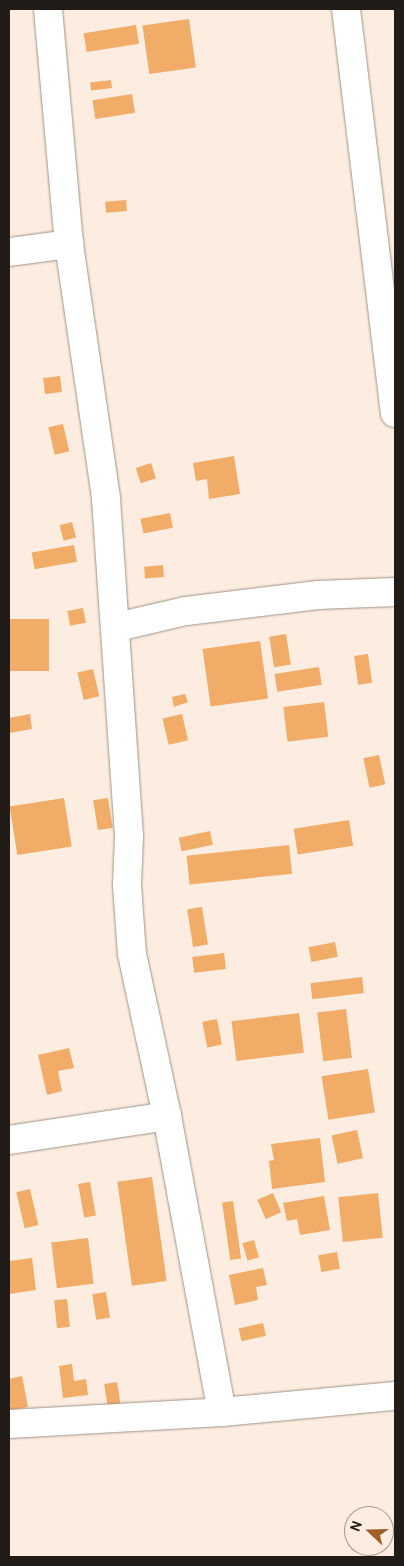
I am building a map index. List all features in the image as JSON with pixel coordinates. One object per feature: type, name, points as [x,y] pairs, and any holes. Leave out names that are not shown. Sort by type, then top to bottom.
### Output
[{"type":"street","points":[[48,9],[69,244],[106,499],[129,837],[127,885],[132,954],[167,1116],[222,1412]]},
{"type":"street","points":[[346,9],[388,298],[395,413]]},
{"type":"street","points":[[9,252],[69,244]]},
{"type":"street","points":[[116,627],[186,611],[318,594],[395,592]]},
{"type":"street","points":[[9,1140],[167,1116]]},
{"type":"street","points":[[9,1424],[222,1412],[395,1396]]},
{"type":"building","points":[[189,19],[196,68],[149,74],[142,26]]},
{"type":"building","points":[[136,25],[139,44],[87,52],[84,33]]},
{"type":"building","points":[[111,80],[112,88],[91,90],[90,83]]},
{"type":"building","points":[[132,94],[135,113],[95,119],[92,100]]},
{"type":"building","points":[[126,200],[127,211],[106,213],[105,202]]},
{"type":"building","points":[[60,376],[62,392],[45,394],[43,378]]},
{"type":"building","points":[[63,424],[69,451],[55,455],[48,427]]},
{"type":"building","points":[[234,456],[240,494],[209,499],[207,479],[196,481],[193,463]]},
{"type":"building","points":[[151,463],[156,478],[141,483],[136,468]]},
{"type":"building","points":[[170,513],[173,528],[143,533],[141,519]]},
{"type":"building","points":[[72,522],[76,537],[64,541],[59,525]]},
{"type":"building","points":[[74,545],[77,562],[35,569],[32,552]]},
{"type":"building","points":[[163,565],[164,577],[145,579],[144,567]]},
{"type":"building","points":[[83,608],[86,623],[70,626],[67,611]]},
{"type":"building","points":[[9,619],[49,619],[49,671],[9,671]]},
{"type":"building","points":[[286,634],[291,665],[274,667],[269,637]]},
{"type":"building","points":[[260,641],[268,698],[211,707],[203,649]]},
{"type":"building","points":[[368,654],[372,683],[358,685],[354,656]]},
{"type":"building","points":[[319,667],[322,685],[277,692],[275,674]]},
{"type":"building","points":[[93,669],[99,696],[84,700],[77,673]]},
{"type":"building","points":[[185,694],[188,702],[174,707],[172,697]]},
{"type":"building","points":[[324,702],[328,737],[288,742],[283,707]]},
{"type":"building","points":[[30,714],[32,729],[9,733],[9,718]]},
{"type":"building","points":[[182,714],[188,740],[169,745],[163,718]]},
{"type":"building","points":[[379,755],[385,784],[370,788],[363,758]]},
{"type":"building","points":[[64,798],[72,846],[17,855],[10,807]]},
{"type":"building","points":[[108,798],[113,828],[98,830],[93,800]]},
{"type":"building","points":[[349,820],[353,846],[298,854],[294,829]]},
{"type":"building","points":[[210,831],[213,845],[182,851],[179,838]]},
{"type":"building","points":[[289,845],[292,874],[190,885],[187,856]]},
{"type":"building","points":[[202,907],[208,945],[193,947],[187,909]]},
{"type":"building","points":[[335,942],[338,957],[311,962],[308,947]]},
{"type":"building","points":[[224,953],[226,969],[194,973],[192,957]]},
{"type":"building","points":[[362,977],[364,993],[312,999],[310,983]]},
{"type":"building","points":[[346,1009],[352,1058],[323,1061],[317,1013]]},
{"type":"building","points":[[299,1013],[304,1053],[236,1061],[232,1021]]},
{"type":"building","points":[[217,1019],[222,1045],[207,1047],[202,1022]]},
{"type":"building","points":[[69,1048],[74,1068],[58,1071],[62,1091],[47,1095],[38,1055]]},
{"type":"building","points":[[368,1069],[375,1112],[328,1120],[322,1076]]},
{"type":"building","points":[[357,1130],[363,1158],[338,1164],[332,1135]]},
{"type":"building","points":[[320,1138],[325,1182],[272,1189],[269,1161],[274,1160],[271,1144]]},
{"type":"building","points":[[152,1177],[167,1281],[132,1286],[117,1182]]},
{"type":"building","points":[[90,1182],[96,1215],[84,1218],[78,1184]]},
{"type":"building","points":[[30,1189],[38,1225],[25,1228],[16,1192]]},
{"type":"building","points":[[273,1193],[281,1212],[266,1219],[257,1200]]},
{"type":"building","points":[[378,1193],[383,1238],[343,1242],[338,1197]]},
{"type":"building","points":[[324,1196],[330,1230],[300,1235],[297,1219],[287,1221],[283,1203]]},
{"type":"building","points":[[233,1201],[241,1258],[230,1260],[222,1203]]},
{"type":"building","points":[[88,1238],[94,1284],[57,1288],[51,1243]]},
{"type":"building","points":[[254,1240],[259,1257],[247,1261],[242,1243]]},
{"type":"building","points":[[337,1252],[340,1269],[321,1272],[318,1255]]},
{"type":"building","points":[[32,1258],[36,1290],[9,1294],[9,1261]]},
{"type":"building","points":[[263,1268],[267,1285],[256,1287],[258,1300],[235,1305],[229,1275]]},
{"type":"building","points":[[106,1292],[110,1318],[96,1320],[92,1294]]},
{"type":"building","points":[[67,1299],[70,1327],[57,1328],[54,1300]]},
{"type":"building","points":[[263,1323],[266,1336],[242,1341],[239,1329]]},
{"type":"building","points":[[72,1364],[74,1381],[86,1379],[88,1395],[63,1398],[59,1366]]},
{"type":"building","points":[[22,1376],[28,1407],[10,1411],[9,1379]]},
{"type":"building","points":[[117,1382],[121,1407],[108,1409],[104,1384]]}]
